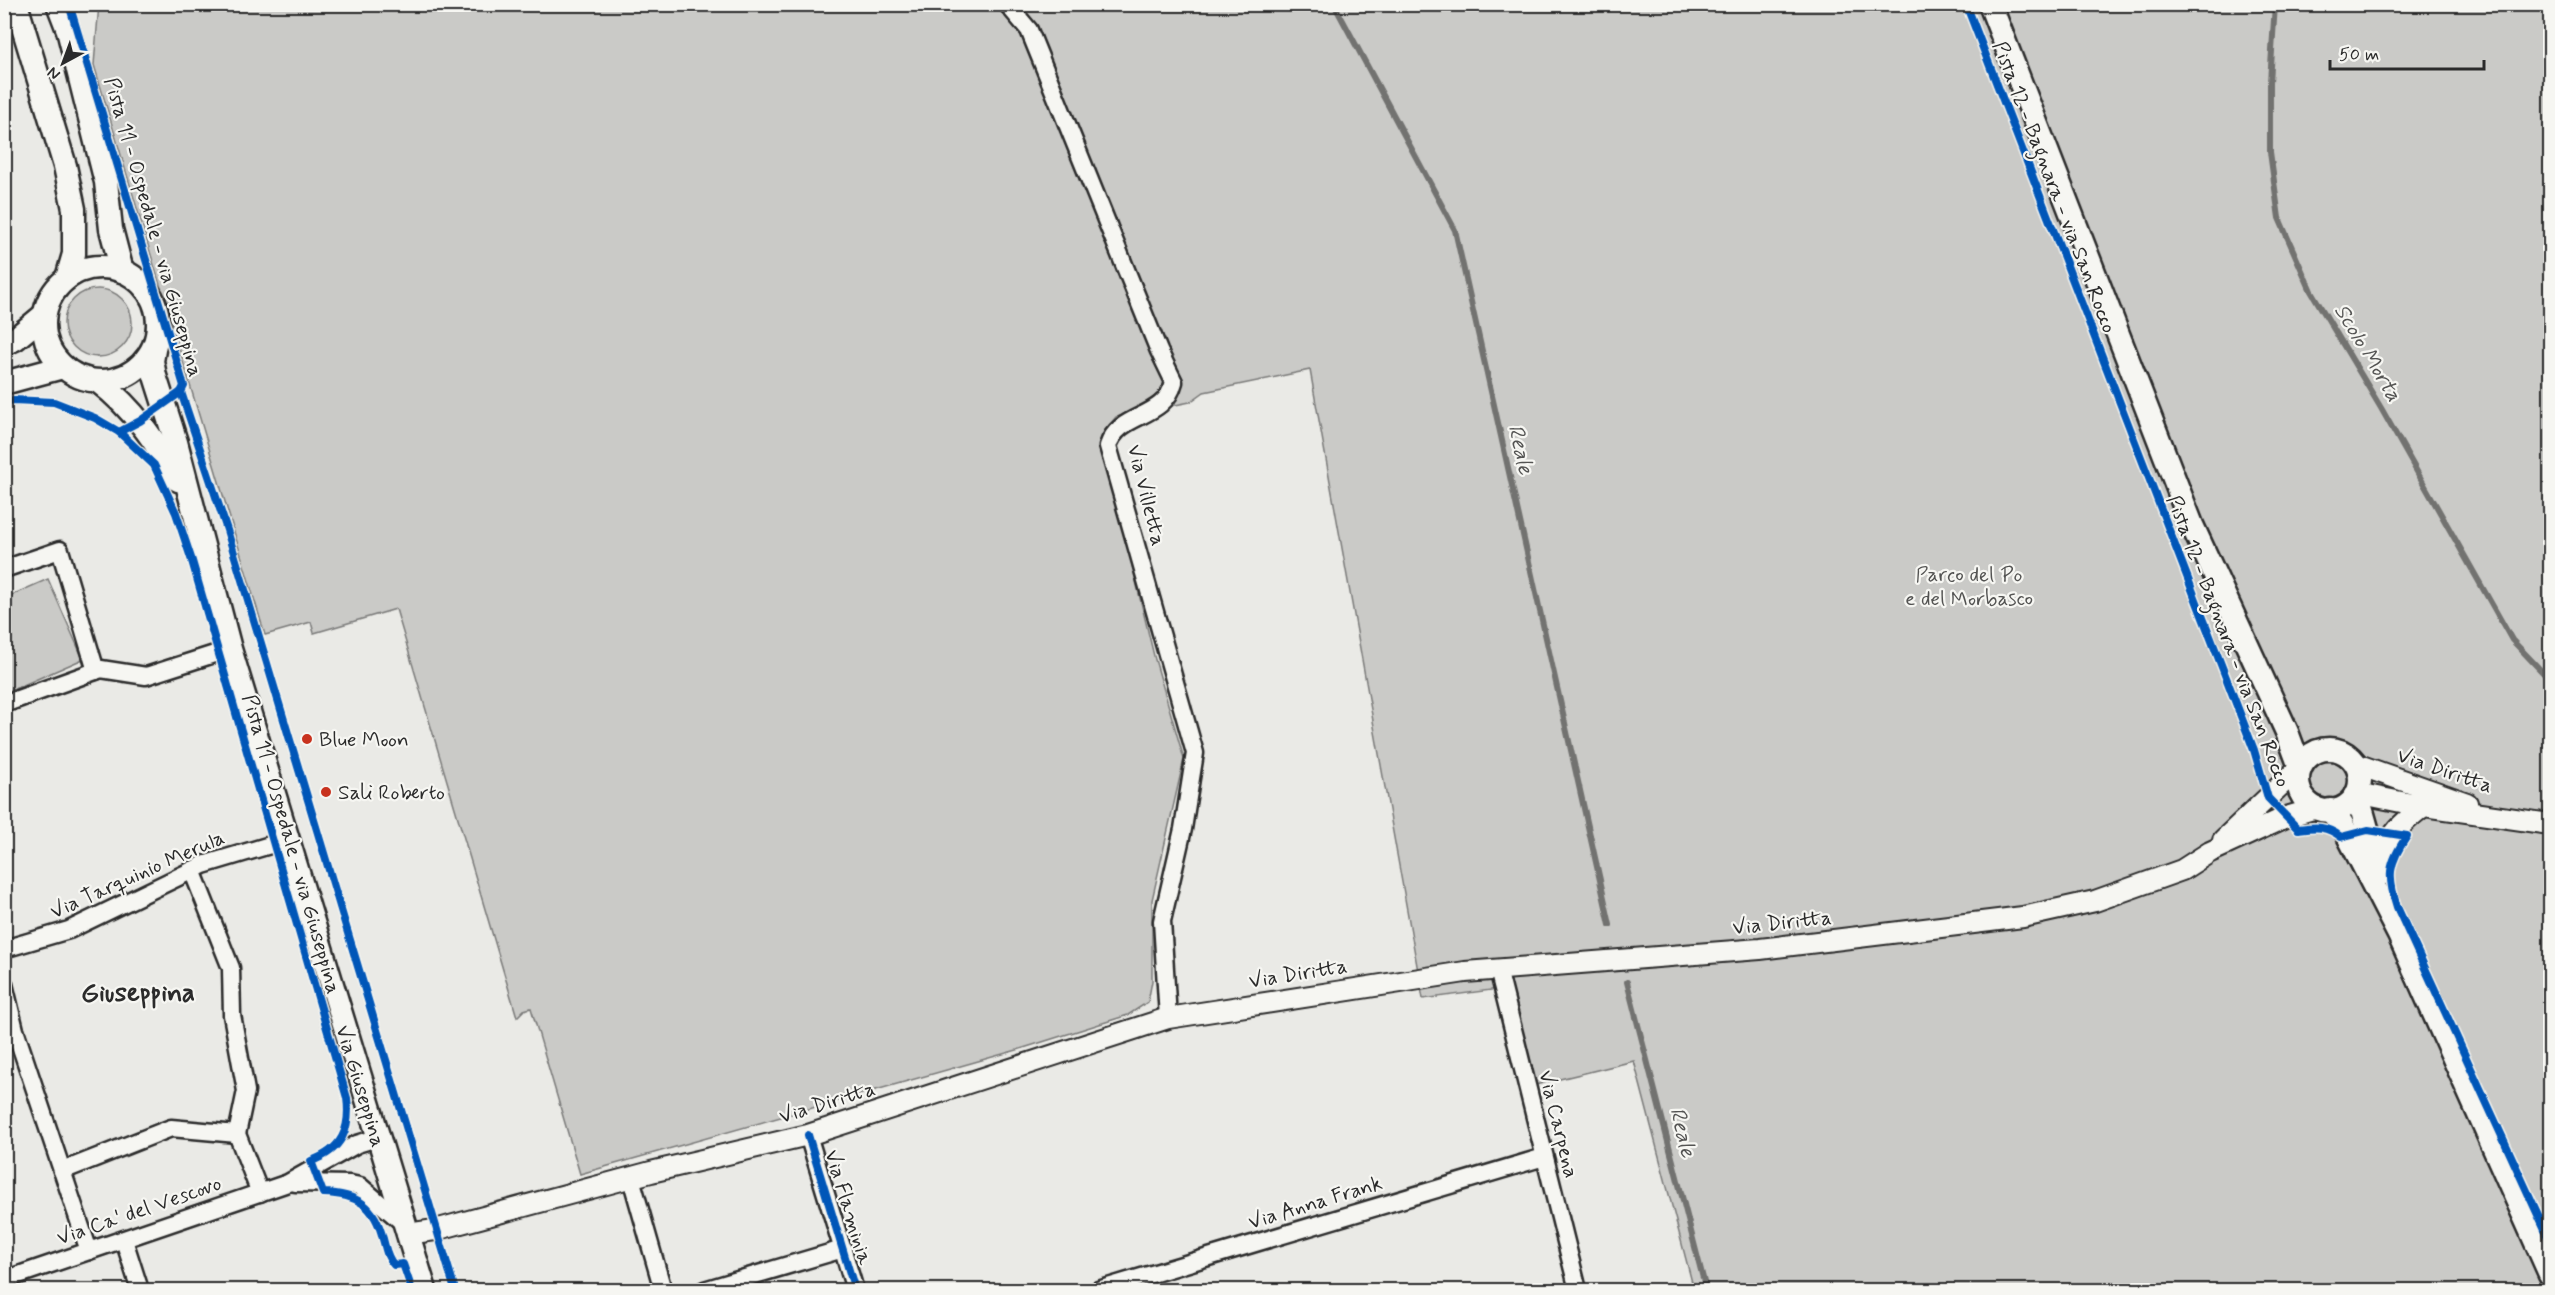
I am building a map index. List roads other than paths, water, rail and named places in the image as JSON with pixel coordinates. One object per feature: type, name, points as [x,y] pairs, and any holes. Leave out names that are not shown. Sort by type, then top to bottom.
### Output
[{"type":"main road","points":[[16,4],[65,166],[74,208],[75,254],[67,278]]},
{"type":"main road","points":[[4,383],[26,375],[63,367],[51,352],[44,334],[44,315],[48,301],[56,288],[67,278],[84,269],[103,267],[122,271],[111,229],[106,182],[68,30],[58,4]]},
{"type":"main road","points":[[1990,4],[2192,525],[2300,768],[2299,787],[2309,803],[2324,809],[2342,824],[2399,935],[2550,1274]]},
{"type":"main road","name":"Via Giuseppina","points":[[122,271],[137,280],[149,293],[156,309],[158,327],[152,361],[155,376],[176,442],[230,649],[425,1290]]},
{"type":"main road","points":[[4,344],[15,339],[44,315]]},
{"type":"main road","points":[[99,382],[116,380],[133,372],[146,360],[155,344]]},
{"type":"main road","name":"Via Giuseppina","points":[[63,367],[80,378],[99,382],[121,399],[140,421],[190,500]]},
{"type":"main road","points":[[2270,697],[2318,750]]},
{"type":"main road","points":[[2300,768],[2311,754],[2318,750],[2329,749],[2339,750],[2356,764],[2359,773],[2357,793],[2379,871]]},
{"type":"main road","points":[[2324,809],[2346,805],[2357,793]]},
{"type":"street","name":"Via Villetta","points":[[1007,4],[1029,30],[1159,351],[1174,382],[1171,393],[1161,406],[1135,418],[1117,430],[1108,446],[1196,753],[1183,829],[1162,921],[1168,1018]]},
{"type":"street","points":[[4,569],[60,550],[96,671]]},
{"type":"street","points":[[4,704],[101,669],[146,676],[230,649]]},
{"type":"street","name":"Via Diritta","points":[[2356,764],[2518,821]]},
{"type":"street","name":"Via Diritta","points":[[2210,852],[2300,768]]},
{"type":"street","name":"Via Diritta","points":[[2357,793],[2518,821],[2550,824]]},
{"type":"street","points":[[2399,935],[2379,871],[2386,847],[2396,828],[2425,806]]},
{"type":"street","name":"Via Diritta","points":[[405,1229],[435,1230],[631,1178],[808,1135],[1168,1018],[1466,972],[1760,950],[2022,918],[2095,901],[2182,870],[2210,852],[2297,812],[2324,809]]},
{"type":"street","name":"Via Tarquinio Merula","points":[[4,949],[69,930],[203,864],[287,840]]},
{"type":"street","points":[[192,870],[231,968],[231,1015],[246,1091],[237,1134],[260,1193]]},
{"type":"street","name":"Via Carpena","points":[[1498,969],[1578,1290]]},
{"type":"street","points":[[4,984],[15,1030],[89,1251]]},
{"type":"street","points":[[62,1171],[171,1128],[237,1134]]},
{"type":"street","name":"Via Flaminia","points":[[808,1135],[855,1290]]},
{"type":"street","name":"Via Ca' del Vescovo","points":[[4,1280],[288,1184],[357,1144],[377,1138]]},
{"type":"street","name":"Via Anna Frank","points":[[1098,1290],[1544,1157]]},
{"type":"street","points":[[631,1178],[663,1290]]},
{"type":"street","name":"Via Ca' del Vescovo","points":[[288,1184],[319,1183],[360,1186],[405,1229]]},
{"type":"street","points":[[124,1240],[140,1290]]},
{"type":"street","points":[[704,1290],[843,1249]]},
{"type":"waterway","name":"Reale","points":[[1334,4],[1455,230],[1610,925]]},
{"type":"waterway","name":"Scolo Morta","points":[[2275,4],[2270,82],[2270,152],[2279,218],[2311,291],[2381,408],[2512,640],[2550,680]]},
{"type":"waterway","name":"Reale","points":[[1627,982],[1706,1290]]},
{"type":"place","name":"Blue Moon","points":[[307,739]]},
{"type":"place","name":"Sali Roberto","points":[[326,792]]},
{"type":"district","name":"Giuseppina","points":[[138,992]]},
{"type":"park label","name":"Parco del Po e del Morbasco","points":[[1969,586]]}]
